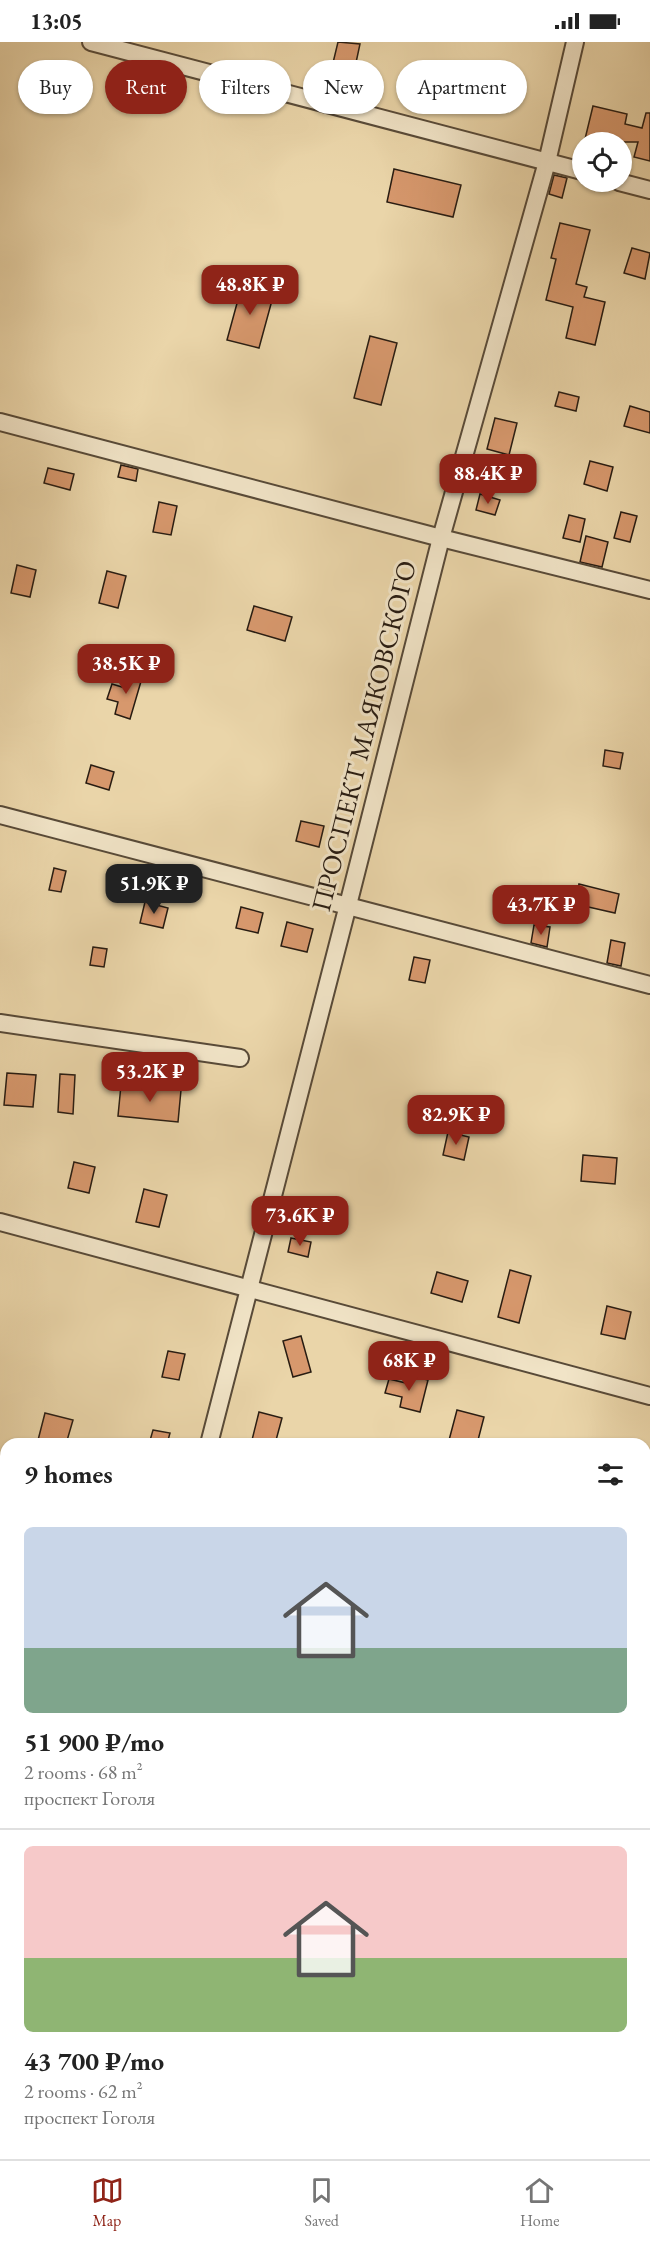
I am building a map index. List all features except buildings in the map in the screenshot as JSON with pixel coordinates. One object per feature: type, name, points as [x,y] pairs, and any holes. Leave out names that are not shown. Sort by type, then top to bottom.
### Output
[{"type":"street","points":[[91,42],[572,168]]},
{"type":"street","name":"ПРОСПЕКТ МАЯКОВСКОГО","points":[[211,1438],[441,538],[547,162],[575,42]]},
{"type":"street","points":[[632,185],[650,190]]},
{"type":"street","points":[[0,422],[441,538],[650,590]]},
{"type":"street","points":[[0,815],[650,985]]},
{"type":"street","points":[[0,1023],[240,1058]]},
{"type":"street","points":[[0,1222],[650,1396]]}]
